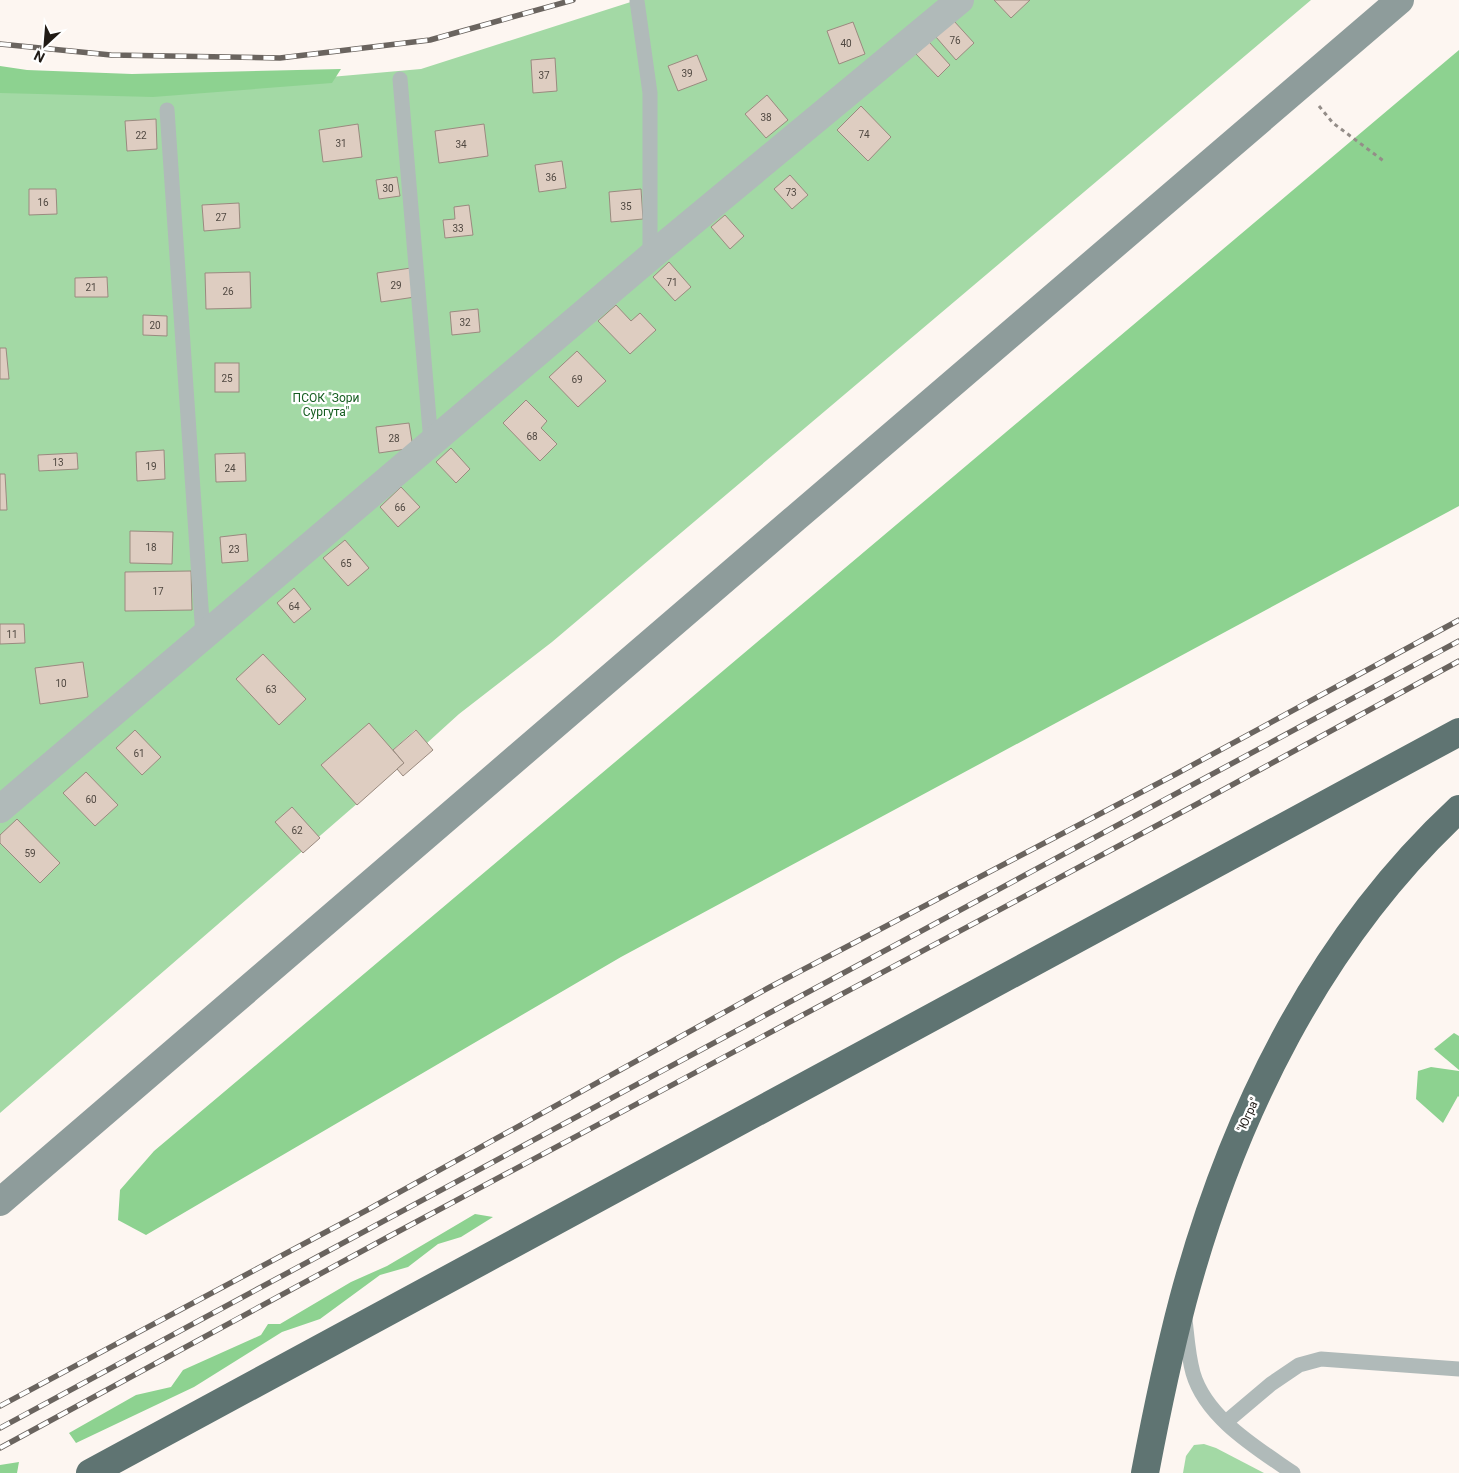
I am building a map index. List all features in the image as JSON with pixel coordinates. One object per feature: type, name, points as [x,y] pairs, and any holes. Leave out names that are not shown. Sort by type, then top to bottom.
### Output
[{"type":"highway","points":[[90,1473],[1459,732]]},
{"type":"highway","name":"\"Югра\"","points":[[1145,1473],[1161,1391],[1183,1299],[1212,1208],[1239,1133],[1270,1065],[1300,1009],[1343,943],[1394,877],[1459,809]]},
{"type":"main road","points":[[0,1202],[1400,0]]},
{"type":"street","points":[[0,808],[650,257],[960,0]]},
{"type":"lane","points":[[637,1],[650,93],[650,257]]},
{"type":"lane","points":[[400,79],[431,442]]},
{"type":"lane","points":[[167,110],[203,636]]},
{"type":"lane","points":[[1183,1299],[1189,1356],[1194,1376],[1208,1401],[1242,1438],[1293,1473]]},
{"type":"lane","points":[[1226,1422],[1278,1379],[1299,1365],[1321,1359],[1459,1369]]},
{"type":"path","points":[[1300,85],[1333,123],[1385,162]]},
{"type":"green space","name":"ПСОК \"Зори Сургута\"","points":[[637,0],[1311,0],[552,642],[459,714],[427,743],[415,730],[393,750],[404,763],[0,1113],[0,85],[127,95],[421,69]]},
{"type":"green space","points":[[1459,50],[1459,506],[621,957],[146,1235],[118,1220],[120,1190],[154,1151]]},
{"type":"green space","points":[[0,66],[27,70],[132,74],[341,69],[332,83],[153,97],[0,93]]},
{"type":"green space","points":[[1454,1033],[1459,1036],[1459,1070],[1434,1049]]},
{"type":"green space","points":[[1431,1067],[1459,1071],[1459,1097],[1443,1123],[1416,1099],[1418,1071]]},
{"type":"green space","points":[[475,1214],[493,1217],[461,1237],[438,1244],[408,1267],[380,1275],[320,1319],[282,1332],[194,1387],[76,1443],[69,1433],[136,1395],[171,1387],[183,1370],[261,1335],[268,1324],[280,1324],[351,1282],[387,1266]]},
{"type":"green space","points":[[1204,1444],[1216,1448],[1264,1473],[1183,1473],[1186,1456],[1194,1445]]},
{"type":"green space","points":[[19,1462],[17,1473],[0,1473],[0,1465]]},
{"type":"building","points":[[994,0],[1030,0],[1011,18]]},
{"type":"building","points":[[954,21],[974,43],[956,60],[936,37]]},
{"type":"building","points":[[853,22],[865,54],[839,64],[827,31]]},
{"type":"building","points":[[929,42],[950,65],[938,77],[916,54]]},
{"type":"building","points":[[697,55],[707,80],[678,91],[668,66]]},
{"type":"building","points":[[555,58],[557,91],[533,93],[531,60]]},
{"type":"building","points":[[767,95],[788,120],[766,138],[745,114]]},
{"type":"building","points":[[861,106],[891,137],[868,161],[837,130]]},
{"type":"building","points":[[156,119],[157,149],[127,151],[125,121]]},
{"type":"building","points":[[358,124],[362,157],[323,162],[319,130]]},
{"type":"building","points":[[484,124],[488,156],[439,163],[435,131]]},
{"type":"building","points":[[562,161],[566,188],[539,192],[535,165]]},
{"type":"building","points":[[790,175],[808,195],[792,209],[774,189]]},
{"type":"building","points":[[397,177],[400,196],[379,199],[376,180]]},
{"type":"building","points":[[29,189],[56,189],[57,214],[29,215]]},
{"type":"building","points":[[641,189],[643,219],[611,222],[609,192]]},
{"type":"building","points":[[239,203],[240,228],[204,231],[202,205]]},
{"type":"building","points":[[469,205],[473,235],[445,238],[443,220],[455,219],[454,207]]},
{"type":"building","points":[[725,215],[744,236],[730,249],[711,227]]},
{"type":"building","points":[[669,262],[691,287],[675,301],[653,277]]},
{"type":"building","points":[[411,268],[415,297],[381,302],[377,273]]},
{"type":"building","points":[[250,272],[251,308],[206,309],[205,273]]},
{"type":"building","points":[[107,277],[108,297],[75,297],[75,278]]},
{"type":"building","points":[[616,305],[631,321],[640,313],[656,330],[630,354],[598,321]]},
{"type":"building","points":[[478,309],[480,332],[452,335],[450,312]]},
{"type":"building","points":[[143,315],[167,316],[167,336],[143,335]]},
{"type":"building","points":[[0,348],[6,348],[9,379],[0,379]]},
{"type":"building","points":[[577,351],[606,381],[578,407],[549,377]]},
{"type":"building","points":[[215,363],[239,363],[239,392],[215,392]]},
{"type":"building","points":[[526,400],[547,421],[541,428],[557,444],[540,461],[503,423]]},
{"type":"building","points":[[409,423],[413,448],[379,453],[376,427]]},
{"type":"building","points":[[451,448],[470,469],[456,483],[436,462]]},
{"type":"building","points":[[164,450],[165,479],[137,481],[136,452]]},
{"type":"building","points":[[77,453],[78,469],[39,471],[38,455]]},
{"type":"building","points":[[245,453],[246,481],[216,482],[215,454]]},
{"type":"building","points":[[0,474],[5,474],[7,510],[0,510]]},
{"type":"building","points":[[401,487],[420,507],[398,527],[380,507]]},
{"type":"building","points":[[130,531],[173,532],[172,564],[130,563]]},
{"type":"building","points":[[246,534],[248,561],[222,563],[220,537]]},
{"type":"building","points":[[345,540],[369,568],[348,586],[323,558]]},
{"type":"building","points":[[191,571],[192,610],[125,611],[125,572]]},
{"type":"building","points":[[294,588],[311,609],[294,623],[277,603]]},
{"type":"building","points":[[0,624],[24,624],[25,643],[0,644]]},
{"type":"building","points":[[263,654],[306,699],[279,725],[236,679]]},
{"type":"building","points":[[83,662],[88,697],[40,704],[35,668]]},
{"type":"building","points":[[369,723],[404,763],[357,805],[321,765]]},
{"type":"building","points":[[135,730],[161,757],[142,775],[116,748]]},
{"type":"building","points":[[416,730],[433,750],[403,776],[397,769],[404,763],[393,750]]},
{"type":"building","points":[[86,772],[118,805],[95,826],[63,793]]},
{"type":"building","points":[[292,807],[320,838],[303,853],[275,822]]},
{"type":"building","points":[[17,819],[60,863],[40,883],[0,843],[0,835]]},
{"type":"railway","points":[[0,44],[111,55],[280,58],[430,40],[573,0]]},
{"type":"railway","points":[[0,1406],[369,1209],[770,987],[1176,774],[1459,620]]},
{"type":"railway","points":[[0,1428],[1459,641]]},
{"type":"railway","points":[[0,1448],[388,1237],[1197,804],[1459,661]]}]
